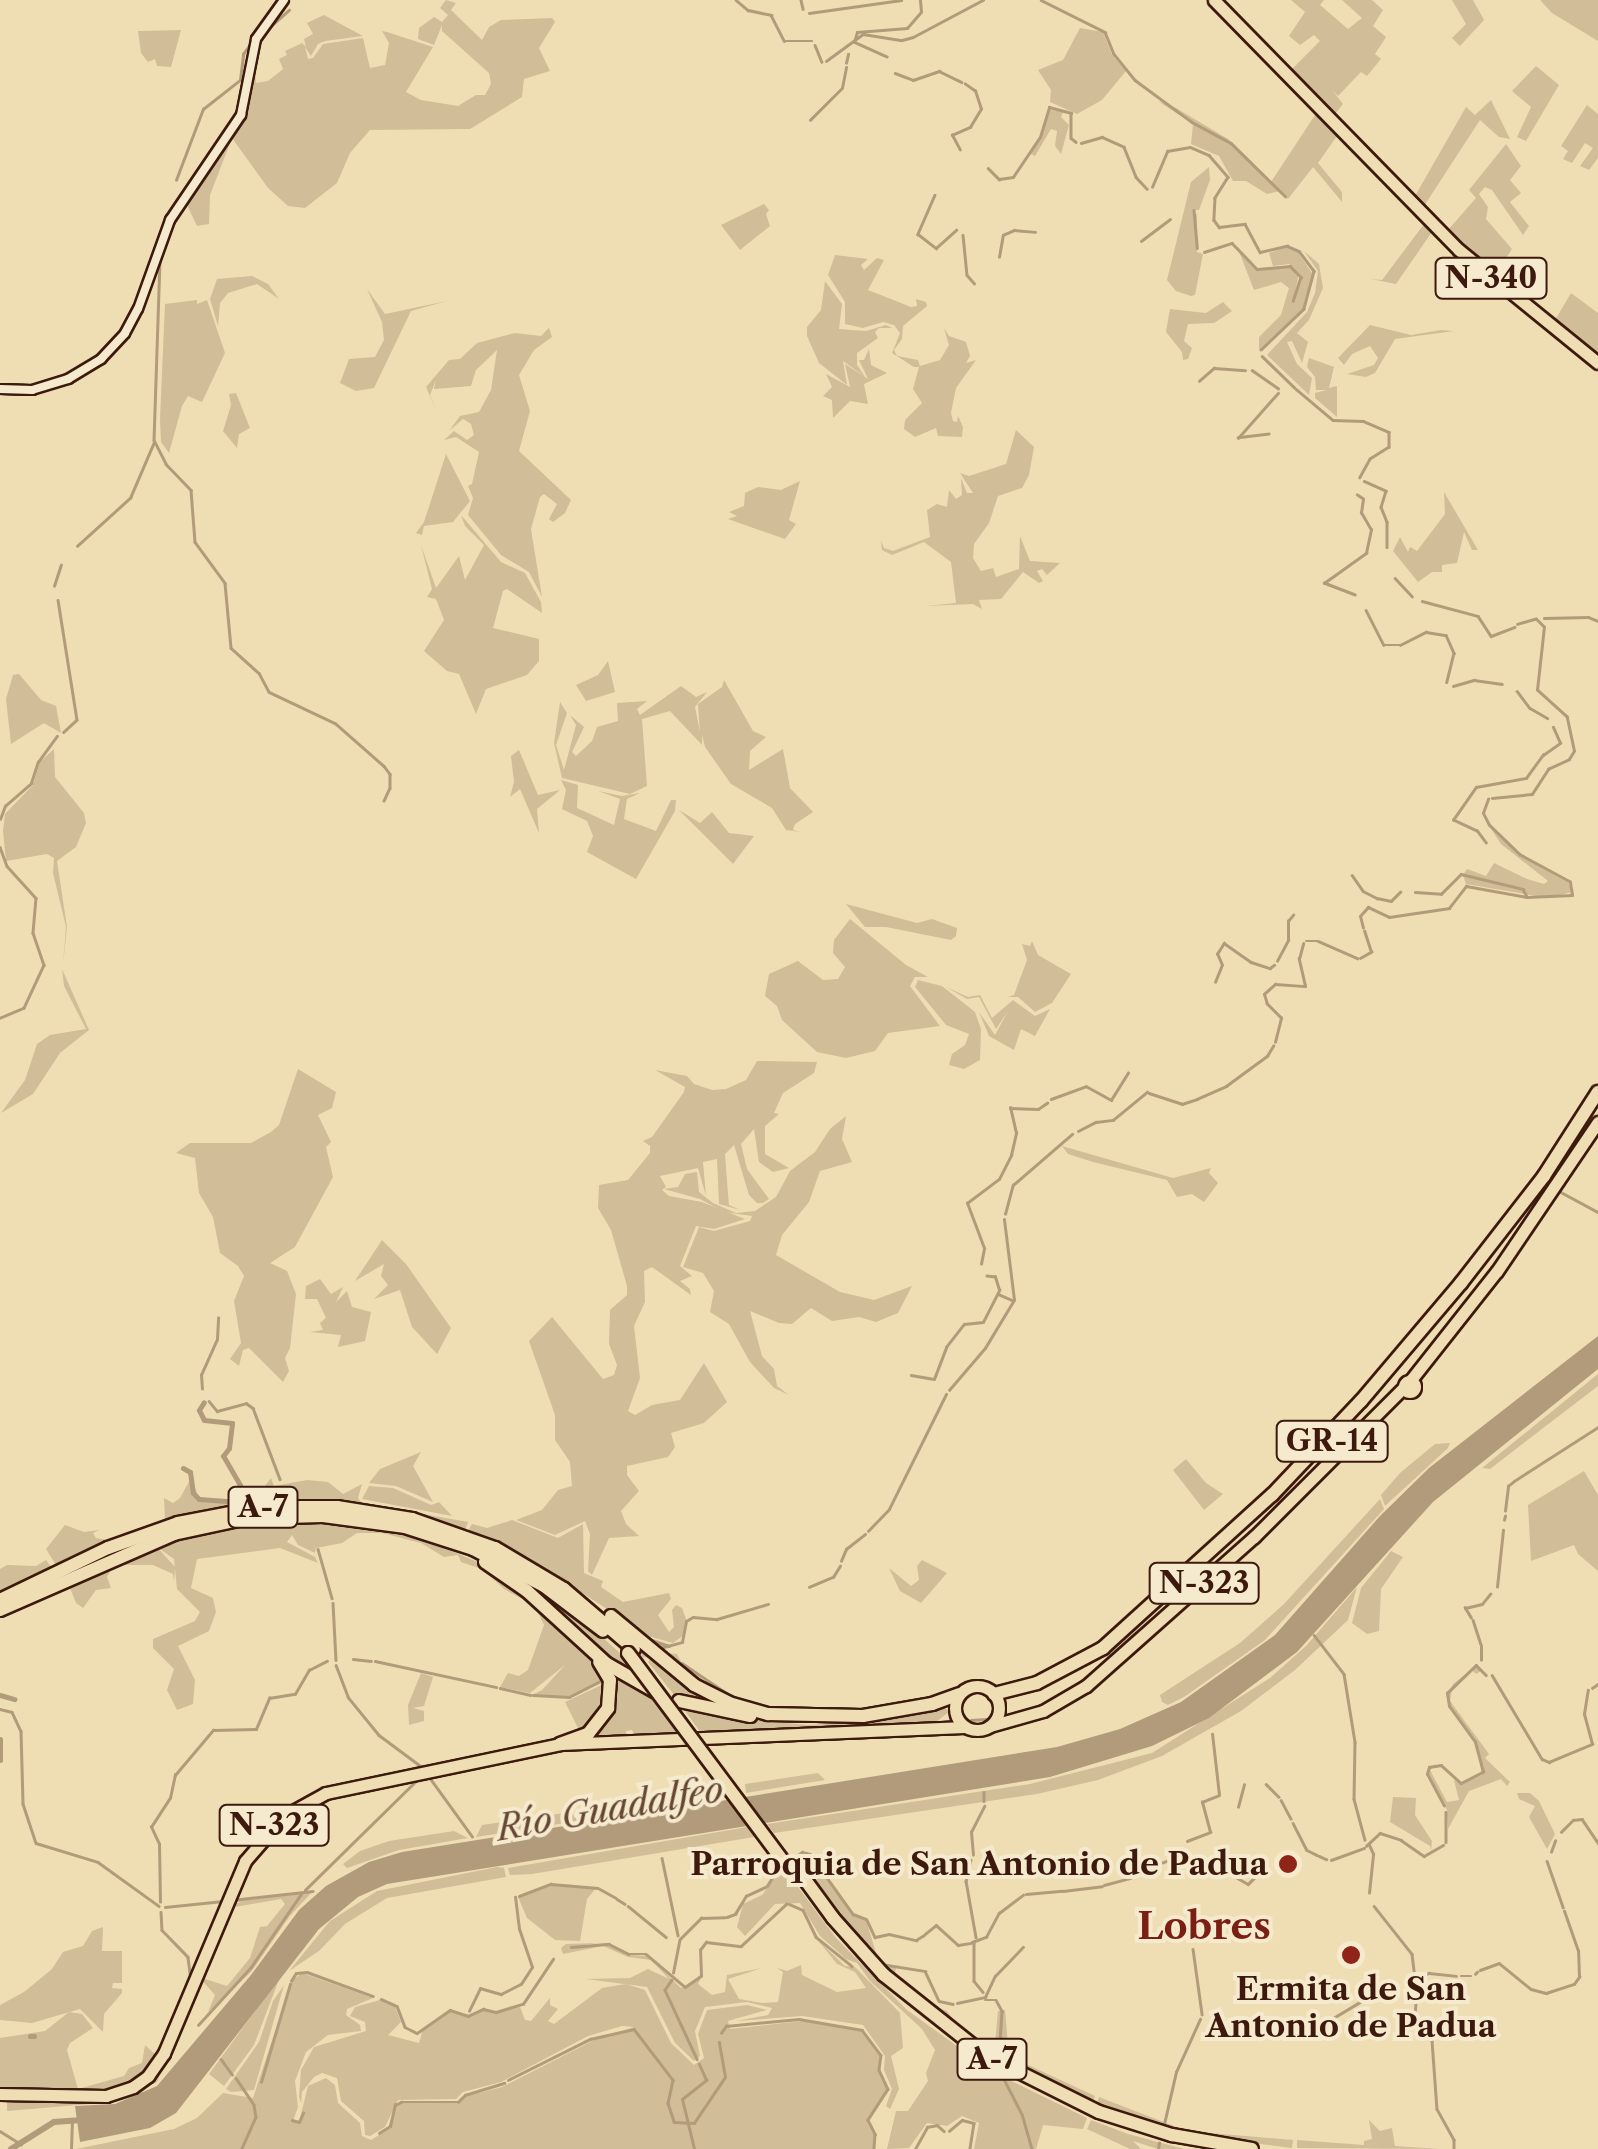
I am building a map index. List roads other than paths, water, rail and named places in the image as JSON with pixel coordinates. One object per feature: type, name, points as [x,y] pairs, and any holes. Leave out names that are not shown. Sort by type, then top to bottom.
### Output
[{"type":"highway","name":"N-340","points":[[1214,0],[1459,250],[1598,364]]},
{"type":"highway","name":"GR-14","points":[[994,1694],[1037,1683],[1103,1648],[1164,1597],[1272,1495],[1361,1401],[1472,1269],[1544,1176],[1598,1092]]},
{"type":"highway","name":"GR-14","points":[[999,1717],[1009,1699],[1071,1674],[1123,1640],[1295,1480],[1408,1356],[1482,1265],[1547,1182],[1598,1102]]},
{"type":"highway","name":"N-323","points":[[999,1717],[1058,1704],[1095,1678],[1254,1537],[1409,1386],[1517,1244],[1598,1122]]},
{"type":"highway","name":"A-7","points":[[0,1600],[154,1530],[210,1515],[274,1506],[338,1507],[412,1519],[468,1537],[533,1569],[580,1600],[631,1651],[864,1963],[960,2046],[1072,2108],[1144,2134],[1208,2149]]},
{"type":"highway","name":"A-7","points":[[0,1610],[150,1542],[222,1522],[323,1516],[405,1527],[472,1549],[514,1569],[631,1651]]},
{"type":"highway","points":[[405,1527],[490,1566],[526,1591],[615,1675],[656,1692]]},
{"type":"highway","points":[[533,1569],[609,1615],[694,1686],[748,1709],[790,1717],[863,1716],[932,1704],[974,1686],[994,1694],[999,1717],[977,1730],[945,1705],[873,1719],[797,1721],[735,1714],[679,1701]]},
{"type":"highway","points":[[560,1744],[588,1734],[600,1722],[615,1675]]},
{"type":"highway","points":[[959,1694],[959,1718]]},
{"type":"highway","name":"N-323","points":[[0,2094],[106,2096],[124,2092],[148,2076],[164,2053],[246,1861],[272,1826],[297,1807],[326,1793],[560,1744],[935,1726],[959,1718]]},
{"type":"highway","name":"A-7","points":[[793,1868],[884,1975],[943,2026],[996,2062],[1052,2092],[1122,2120],[1197,2141],[1252,2149]]},
{"type":"main road","points":[[0,389],[56,384],[80,373],[110,350],[138,310],[164,232],[182,193],[241,115],[256,39],[286,2]]},
{"type":"waterway","points":[[736,0],[748,10],[771,15],[784,41],[812,41]]},
{"type":"waterway","points":[[801,0],[803,9]]},
{"type":"waterway","points":[[809,13],[901,0]]},
{"type":"waterway","points":[[887,57],[854,42],[857,32],[907,28],[921,12],[920,0]]},
{"type":"waterway","points":[[826,61],[863,34],[902,40],[913,37],[983,0]]},
{"type":"waterway","points":[[1041,0],[1105,32],[1114,54],[1135,80],[1192,122],[1231,143],[1285,196]]},
{"type":"waterway","points":[[271,26],[289,10]]},
{"type":"waterway","points":[[176,180],[203,109],[240,80],[243,54],[251,43]]},
{"type":"waterway","points":[[815,45],[822,62]]},
{"type":"waterway","points":[[846,63],[848,54]]},
{"type":"waterway","points":[[810,120],[842,88],[846,67]]},
{"type":"waterway","points":[[895,73],[913,80],[939,71],[962,82]]},
{"type":"waterway","points":[[960,150],[952,135],[970,127],[981,109],[975,91],[965,84]]},
{"type":"waterway","points":[[988,168],[999,179],[1013,177],[1040,137],[1049,107],[1071,113],[1071,138],[1076,142]]},
{"type":"waterway","points":[[1081,143],[1102,137],[1124,147],[1136,177],[1147,189]]},
{"type":"waterway","points":[[1152,187],[1167,151],[1190,147],[1209,155],[1228,177],[1215,198],[1214,220],[1219,227],[1245,224],[1260,252],[1287,246],[1299,251],[1314,271],[1304,309],[1261,350]]},
{"type":"waterway","points":[[935,195],[918,234],[936,248],[956,230]]},
{"type":"waterway","points":[[1194,210],[1197,248]]},
{"type":"waterway","points":[[1141,241],[1170,219]]},
{"type":"waterway","points":[[999,257],[1003,235],[1014,230],[1035,232]]},
{"type":"waterway","points":[[963,235],[967,275],[974,283]]},
{"type":"waterway","points":[[1204,252],[1232,243],[1257,269],[1290,266],[1301,277],[1293,301]]},
{"type":"waterway","points":[[160,260],[154,440],[166,464],[191,490],[195,542],[225,583],[231,648],[259,673],[269,692],[335,723],[384,766],[390,774],[390,788],[384,801]]},
{"type":"waterway","points":[[1262,356],[1294,387]]},
{"type":"waterway","points":[[1199,381],[1214,368],[1245,370]]},
{"type":"waterway","points":[[1252,370],[1278,388]]},
{"type":"waterway","points":[[1296,389],[1333,420],[1363,421],[1389,432],[1389,447],[1370,459],[1360,477]]},
{"type":"waterway","points":[[1269,434],[1238,438],[1278,393]]},
{"type":"waterway","points":[[77,546],[130,498],[154,442]]},
{"type":"waterway","points":[[1364,481],[1386,491],[1381,507],[1387,522],[1387,547]]},
{"type":"waterway","points":[[1355,595],[1324,583],[1366,553],[1371,530],[1361,513],[1363,499],[1357,495]]},
{"type":"waterway","points":[[54,586],[61,565]]},
{"type":"waterway","points":[[1395,578],[1412,596]]},
{"type":"waterway","points":[[58,600],[77,720],[64,732]]},
{"type":"waterway","points":[[1422,601],[1478,616],[1491,636],[1514,627]]},
{"type":"waterway","points":[[1366,610],[1384,645],[1400,645],[1426,632],[1446,635],[1454,653],[1447,682]]},
{"type":"waterway","points":[[1544,618],[1588,617],[1598,621]]},
{"type":"waterway","points":[[1492,798],[1532,794],[1548,769],[1569,759],[1574,751],[1567,717],[1537,690],[1544,627],[1536,619],[1518,624]]},
{"type":"waterway","points":[[1453,686],[1474,680],[1502,684]]},
{"type":"waterway","points":[[1517,691],[1530,708],[1547,718]]},
{"type":"waterway","points":[[1486,843],[1477,831],[1453,820],[1476,787],[1526,778],[1543,755],[1560,743],[1553,727]]},
{"type":"waterway","points":[[0,819],[5,806],[31,783],[38,762],[57,736]]},
{"type":"waterway","points":[[1363,928],[1360,916],[1368,907],[1389,917],[1449,908],[1466,886],[1527,897],[1572,895],[1570,882],[1520,855],[1489,825],[1483,813],[1488,799]]},
{"type":"waterway","points":[[0,847],[7,866],[36,898],[33,933],[44,965],[24,1008],[0,1018]]},
{"type":"waterway","points":[[1415,892],[1441,894],[1461,874],[1523,889],[1526,895]]},
{"type":"waterway","points":[[1352,875],[1363,891],[1377,898],[1391,901],[1400,892]]},
{"type":"waterway","points":[[1277,961],[1288,940],[1288,921],[1293,915]]},
{"type":"waterway","points":[[1360,958],[1371,952],[1364,931]]},
{"type":"waterway","points":[[1306,941],[1318,941],[1357,958]]},
{"type":"waterway","points":[[1215,982],[1222,965],[1217,954],[1224,943],[1251,962],[1270,968],[1274,965]]},
{"type":"waterway","points":[[1275,1042],[1281,1018],[1267,1004],[1264,994],[1275,984],[1305,986],[1299,959],[1303,944]]},
{"type":"waterway","points":[[1149,1093],[1182,1104],[1197,1099],[1226,1086],[1267,1056],[1273,1046]]},
{"type":"waterway","points":[[1051,1099],[1086,1086],[1111,1100],[1128,1073]]},
{"type":"waterway","points":[[1078,1131],[1096,1122],[1113,1120],[1147,1092]]},
{"type":"waterway","points":[[981,1264],[984,1248],[967,1203],[999,1179],[1011,1155],[1016,1133],[1010,1108],[1038,1109],[1047,1103]]},
{"type":"waterway","points":[[1005,1214],[1013,1185],[1072,1134]]},
{"type":"waterway","points":[[1562,1187],[1588,1146]]},
{"type":"waterway","points":[[1559,1191],[1598,1212]]},
{"type":"waterway","points":[[1538,1220],[1558,1192]]},
{"type":"waterway","points":[[949,1390],[985,1348],[1014,1300],[1004,1220]]},
{"type":"waterway","points":[[1488,1273],[1507,1246]]},
{"type":"waterway","points":[[911,1375],[934,1379],[946,1347],[964,1324],[983,1322],[999,1290],[995,1277],[987,1276]]},
{"type":"waterway","points":[[998,1294],[1012,1300]]},
{"type":"waterway","points":[[202,1389],[201,1375],[217,1339],[218,1318]]},
{"type":"waterway","points":[[868,1531],[889,1509],[946,1394]]},
{"type":"waterway","points":[[209,1401],[217,1411],[246,1403],[253,1408],[280,1479]]},
{"type":"waterway","points":[[183,1468],[190,1472],[193,1493],[199,1499],[240,1502],[240,1485],[223,1456],[229,1448],[232,1423],[204,1420],[199,1410],[204,1402]]},
{"type":"waterway","points":[[1514,1481],[1598,1427]]},
{"type":"waterway","points":[[1505,1511],[1508,1486],[1513,1482]]},
{"type":"waterway","points":[[1504,1520],[1505,1516]]},
{"type":"waterway","points":[[1497,1587],[1503,1530]]},
{"type":"waterway","points":[[841,1561],[846,1549],[865,1534]]},
{"type":"waterway","points":[[318,1549],[332,1598]]},
{"type":"waterway","points":[[809,1587],[833,1577],[840,1566]]},
{"type":"waterway","points":[[1471,1618],[1465,1608],[1482,1604],[1490,1594]]},
{"type":"waterway","points":[[333,1603],[336,1660]]},
{"type":"waterway","points":[[660,1648],[682,1642],[686,1621],[693,1617],[717,1619],[768,1604]]},
{"type":"waterway","points":[[1139,1648],[1175,1614]]},
{"type":"waterway","points":[[1473,1620],[1481,1644]]},
{"type":"waterway","points":[[1314,1635],[1344,1674],[1355,1742],[1354,1799],[1365,1840]]},
{"type":"waterway","points":[[649,1639],[669,1646]]},
{"type":"waterway","points":[[1481,1646],[1481,1660]]},
{"type":"waterway","points":[[1046,1716],[1087,1693],[1133,1653]]},
{"type":"waterway","points":[[353,1659],[371,1661]]},
{"type":"waterway","points":[[160,1902],[159,1844],[151,1827],[170,1798],[175,1775],[213,1730],[256,1729],[269,1698],[295,1694],[309,1670],[327,1661]]},
{"type":"waterway","points":[[375,1661],[496,1687]]},
{"type":"waterway","points":[[682,1663],[734,1698]]},
{"type":"waterway","points":[[336,1665],[348,1697],[379,1735],[422,1767]]},
{"type":"waterway","points":[[1444,1806],[1427,1774],[1429,1767],[1441,1765],[1461,1783],[1483,1772],[1475,1742],[1449,1706],[1447,1693],[1476,1665],[1486,1675]]},
{"type":"waterway","points":[[1492,1675],[1542,1759],[1549,1762],[1592,1744],[1584,1714],[1588,1690]]},
{"type":"waterway","points":[[533,1695],[569,1697],[602,1680]]},
{"type":"waterway","points":[[1592,1688],[1598,1684]]},
{"type":"waterway","points":[[500,1688],[530,1695]]},
{"type":"waterway","points":[[0,1695],[14,1699]]},
{"type":"waterway","points":[[0,1709],[12,1712],[21,1731],[23,1804],[36,1843],[98,1862],[159,1906]]},
{"type":"waterway","points":[[1017,1724],[1038,1718]]},
{"type":"waterway","points":[[971,1720],[986,1719]]},
{"type":"waterway","points":[[1187,1841],[1210,1832],[1202,1802],[1219,1795],[1212,1734]]},
{"type":"waterway","points":[[0,1739],[0,1760]]},
{"type":"waterway","points":[[305,1890],[419,1778]]},
{"type":"waterway","points":[[430,1778],[472,1836]]},
{"type":"waterway","points":[[1266,1784],[1279,1797]]},
{"type":"waterway","points":[[1238,1807],[1244,1785]]},
{"type":"waterway","points":[[984,1792],[984,1801]]},
{"type":"waterway","points":[[1281,1800],[1291,1819]]},
{"type":"waterway","points":[[973,1855],[971,1832],[984,1806]]},
{"type":"waterway","points":[[1446,1812],[1446,1842]]},
{"type":"waterway","points":[[1561,1832],[1573,1820],[1582,1819],[1598,1843]]},
{"type":"waterway","points":[[1293,1823],[1307,1850],[1317,1855]]},
{"type":"waterway","points":[[1366,1846],[1380,1833],[1401,1840],[1424,1856],[1443,1845]]},
{"type":"waterway","points":[[1551,1852],[1555,1841]]},
{"type":"waterway","points":[[1369,1845],[1373,1854],[1369,1893]]},
{"type":"waterway","points":[[1331,1860],[1364,1848]]},
{"type":"waterway","points":[[790,1861],[802,1852],[810,1854],[853,1914],[866,1919]]},
{"type":"waterway","points":[[1319,1856],[1326,1859]]},
{"type":"waterway","points":[[662,1858],[678,1935]]},
{"type":"waterway","points":[[971,1860],[966,1881],[976,1937]]},
{"type":"waterway","points":[[1187,1860],[1198,1870],[1222,1869],[1248,1884],[1257,1875]]},
{"type":"waterway","points":[[1139,1870],[1167,1861]]},
{"type":"waterway","points":[[1547,1861],[1563,1907]]},
{"type":"waterway","points":[[767,1886],[777,1870]]},
{"type":"waterway","points":[[1104,1885],[1130,1878],[1138,1871]]},
{"type":"waterway","points":[[519,1896],[551,1884],[598,1888]]},
{"type":"waterway","points":[[1063,1891],[1102,1886]]},
{"type":"waterway","points":[[727,1917],[735,1914],[746,1896],[765,1887]]},
{"type":"waterway","points":[[600,1889],[616,1898]]},
{"type":"waterway","points":[[232,1900],[312,1891]]},
{"type":"waterway","points":[[1026,1894],[1062,1891]]},
{"type":"waterway","points":[[198,2025],[251,1967],[301,1894]]},
{"type":"waterway","points":[[972,1942],[986,1937],[999,1913],[1023,1895]]},
{"type":"waterway","points":[[469,2011],[480,1988],[501,1994],[521,1984],[532,1967],[519,1929],[515,1897]]},
{"type":"waterway","points":[[617,1899],[625,1904]]},
{"type":"waterway","points":[[165,1907],[223,1901]]},
{"type":"waterway","points":[[571,1947],[609,1944],[629,1954],[646,1954],[685,1987],[701,1976],[700,1950],[706,1942],[741,1946],[786,1904]]},
{"type":"waterway","points":[[789,1904],[803,1910],[816,1937],[852,1966]]},
{"type":"waterway","points":[[628,1906],[666,1937]]},
{"type":"waterway","points":[[1374,1906],[1412,1954],[1417,1992],[1415,2013],[1432,2040],[1437,2109],[1454,2140],[1454,2149]]},
{"type":"waterway","points":[[1480,1970],[1499,1963],[1531,1989],[1546,1993],[1574,1984],[1579,1977],[1578,1951],[1564,1911]]},
{"type":"waterway","points":[[161,1912],[162,1930],[188,1957],[190,1974]]},
{"type":"waterway","points":[[680,1939],[701,1918],[725,1917]]},
{"type":"waterway","points":[[867,1920],[875,1937],[889,1934],[916,1940],[924,1935]]},
{"type":"waterway","points":[[925,1934],[936,1925],[958,1945],[971,1943]]},
{"type":"waterway","points":[[673,1973],[679,1941]]},
{"type":"waterway","points":[[974,1943],[974,1981],[983,1992]]},
{"type":"waterway","points":[[957,2003],[985,1997],[995,1976],[1023,1947]]},
{"type":"waterway","points":[[1193,1949],[1202,2014]]},
{"type":"waterway","points":[[381,1999],[397,2006],[405,2027],[417,2033],[450,2010],[468,2016],[483,2009],[496,2012],[523,2004],[553,1959]]},
{"type":"waterway","points":[[881,1964],[925,1971],[939,2001],[953,2004]]},
{"type":"waterway","points":[[291,1981],[296,1973],[307,1972],[373,1996]]},
{"type":"waterway","points":[[1418,1977],[1429,1973],[1456,1976]]},
{"type":"waterway","points":[[1461,1976],[1471,1976]]},
{"type":"waterway","points":[[672,1980],[665,1990],[697,2059]]},
{"type":"waterway","points":[[261,2082],[290,1984]]},
{"type":"waterway","points":[[1243,2025],[1310,2032],[1370,1996]]},
{"type":"waterway","points":[[985,2000],[996,2000],[1002,2011],[999,2057]]},
{"type":"waterway","points":[[721,2033],[726,2026],[799,2019],[862,2030],[881,2055],[879,2070],[888,2089],[868,2120],[875,2134],[874,2149]]},
{"type":"waterway","points":[[1164,2124],[1176,2072],[1200,2019]]},
{"type":"waterway","points":[[508,2080],[590,2039],[634,2029],[673,2080],[668,2103],[674,2122],[694,2123],[725,2077],[719,2043]]},
{"type":"waterway","points":[[221,2059],[232,2074]]},
{"type":"waterway","points":[[694,2149],[682,2099],[706,2080],[699,2064]]},
{"type":"waterway","points":[[236,2078],[254,2105],[256,2117],[242,2149]]},
{"type":"waterway","points":[[1004,2079],[1022,2114],[1032,2149]]},
{"type":"waterway","points":[[379,2133],[390,2126],[395,2105],[401,2102],[458,2102],[465,2095],[504,2083]]},
{"type":"waterway","points":[[292,2120],[299,2122],[303,2113]]},
{"type":"waterway","points":[[71,2149],[72,2120]]},
{"type":"waterway","name":"Río Guadalfeo","points":[[11,2149],[54,2122],[82,2120]]},
{"type":"waterway","points":[[949,2131],[962,2120],[974,2123],[970,2149]]},
{"type":"waterway","points":[[915,2149],[927,2127],[937,2125],[944,2131]]},
{"type":"waterway","points":[[0,2131],[21,2144]]},
{"type":"waterway","points":[[1158,2149],[1159,2143]]},
{"type":"place","name":"Parroquia de San Antonio de Padua","points":[[1288,1864]]},
{"type":"place","name":"Ermita de San Antonio de Padua","points":[[1351,1955]]},
{"type":"district","name":"Lobres","points":[[1204,1926]]}]
